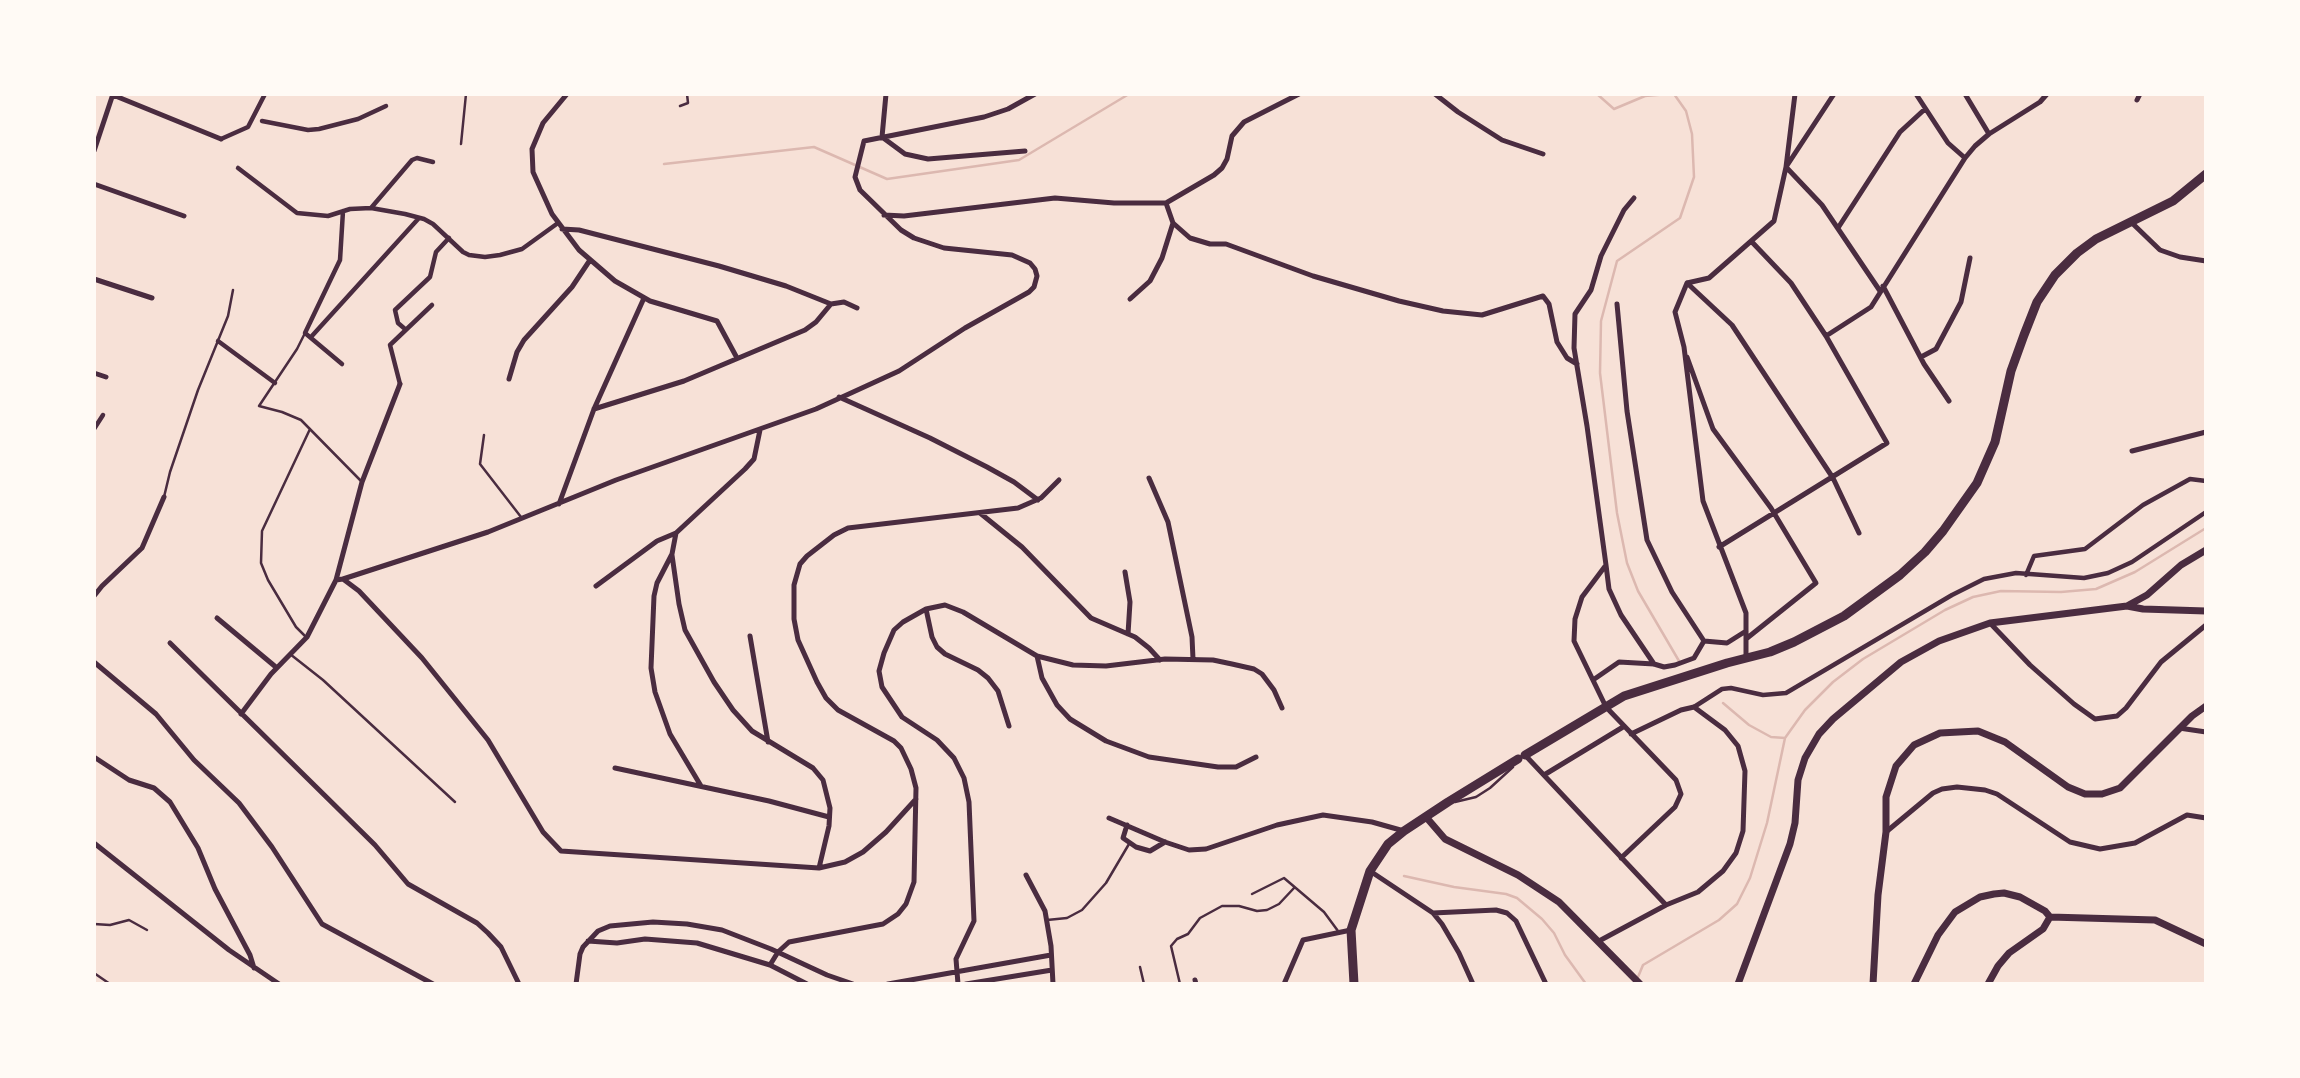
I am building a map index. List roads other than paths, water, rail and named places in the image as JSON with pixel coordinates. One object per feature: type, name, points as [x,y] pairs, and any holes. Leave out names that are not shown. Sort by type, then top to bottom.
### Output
[{"type":"main road","points":[[1354,984],[1351,930],[1370,871],[1388,844],[1404,831],[1521,757],[1586,722],[1624,696],[1770,652],[1794,642],[1875,595],[1925,552],[1959,509],[1986,464],[1995,442],[2011,371],[2037,302],[2054,275],[2077,253],[2096,240],[2173,201],[2206,174]]},
{"type":"street","points":[[94,151],[113,95],[221,139],[248,127],[265,94]]},
{"type":"street","points":[[567,94],[542,123],[535,137],[531,162],[537,186],[560,226],[590,260],[615,281],[661,305],[713,319],[720,324],[737,358]]},
{"type":"street","points":[[882,137],[886,94]]},
{"type":"street","points":[[339,579],[488,532],[616,480],[816,409],[906,367],[965,328],[1029,292],[1036,282],[1035,269],[1023,258],[929,244],[901,230],[857,186],[857,169],[864,141],[984,117],[1008,109],[1035,94]]},
{"type":"street","points":[[884,215],[904,216],[1065,198],[1114,203],[1166,203],[1207,180],[1222,168],[1232,136],[1244,122],[1299,94]]},
{"type":"street","points":[[1435,94],[1502,140],[1544,154]]},
{"type":"street","points":[[1687,283],[1709,278],[1774,221],[1786,167],[1796,94]]},
{"type":"street","points":[[1786,167],[1834,94]]},
{"type":"street","points":[[1916,94],[1948,143],[1965,158]]},
{"type":"street","points":[[1965,94],[1989,134]]},
{"type":"street","points":[[1826,336],[1871,307],[1965,158],[1989,134],[2035,106],[2047,94]]},
{"type":"street","points":[[262,121],[308,130],[318,129],[358,118],[386,106]]},
{"type":"street","points":[[1838,228],[1900,132],[1925,109]]},
{"type":"street","points":[[882,137],[905,154],[928,159],[1025,151]]},
{"type":"street","points":[[372,208],[412,160],[416,158],[433,162]]},
{"type":"street","points":[[1786,167],[1822,205],[1882,289],[1920,357],[1949,401]]},
{"type":"street","points":[[237,168],[297,213],[328,216],[344,210],[372,208],[419,218],[433,224],[463,252],[470,255],[500,256],[531,244],[560,226],[719,266],[786,286],[831,304],[844,302],[857,308]]},
{"type":"street","points":[[94,184],[184,216]]},
{"type":"street","points":[[1634,198],[1624,210],[1601,256],[1591,290],[1575,314],[1574,348],[1609,589],[1621,615],[1654,664]]},
{"type":"street","points":[[1166,203],[1173,223],[1190,238],[1210,244],[1226,244],[1368,293],[1443,311],[1482,315],[1543,296],[1549,304],[1557,342],[1567,358],[1577,364]]},
{"type":"street","points":[[342,364],[305,333],[340,260],[344,210]]},
{"type":"street","points":[[311,337],[419,218]]},
{"type":"street","points":[[1130,299],[1150,281],[1162,258],[1173,223]]},
{"type":"street","points":[[2132,223],[2160,250],[2180,257],[2206,261]]},
{"type":"street","points":[[405,329],[398,323],[395,310],[430,277],[436,252],[449,238]]},
{"type":"street","points":[[1719,547],[1887,443],[1826,336],[1791,282],[1752,241]]},
{"type":"street","points":[[1920,357],[1936,349],[1961,302],[1970,258]]},
{"type":"street","points":[[509,379],[517,352],[524,340],[572,287],[590,260]]},
{"type":"street","points":[[94,279],[152,298]]},
{"type":"street","points":[[1687,283],[1675,312],[1684,347],[1713,429],[1774,514],[1816,583],[1746,639]]},
{"type":"street","points":[[1687,283],[1732,325],[1833,478],[1859,533]]},
{"type":"street","points":[[559,504],[594,409],[644,298]]},
{"type":"street","points":[[594,409],[684,381],[805,330],[831,304]]},
{"type":"street","points":[[1617,304],[1627,411],[1647,540],[1672,592],[1704,641]]},
{"type":"street","points":[[241,714],[277,668],[307,637],[339,579],[362,482],[400,384],[390,347],[405,329],[432,305]]},
{"type":"street","points":[[218,341],[275,383]]},
{"type":"street","points":[[1684,347],[1703,501],[1746,612],[1746,658]]},
{"type":"street","points":[[94,373],[106,377]]},
{"type":"street","points":[[839,397],[987,467],[1038,500]]},
{"type":"street","points":[[94,429],[103,415]]},
{"type":"street","points":[[596,586],[648,548],[676,533],[745,470],[754,459],[760,430]]},
{"type":"street","points":[[2132,451],[2206,432]]},
{"type":"street","points":[[1149,478],[1168,522],[1192,637],[1193,659]]},
{"type":"street","points":[[2026,575],[2034,556],[2085,549],[2143,505],[2190,479],[2206,481]]},
{"type":"street","points":[[771,965],[778,952],[789,942],[883,924],[902,909],[910,898],[914,882],[916,799],[911,769],[901,748],[884,734],[838,710],[822,690],[798,640],[793,595],[795,576],[800,564],[841,531],[871,524],[1018,508],[1038,500],[1059,480]]},
{"type":"street","points":[[94,596],[142,548],[164,497]]},
{"type":"street","points":[[1631,734],[1681,710],[1695,708],[1722,690],[1731,688],[1763,695],[1786,693],[1952,594],[1984,579],[2005,574],[2084,578],[2108,573],[2132,562],[2206,512]]},
{"type":"street","points":[[979,513],[1022,547],[1091,618],[1143,642],[1160,660]]},
{"type":"street","points":[[676,533],[672,554],[657,583],[654,596],[651,643],[653,683],[670,734],[701,786]]},
{"type":"street","points":[[2127,606],[2147,595],[2181,565],[2206,550]]},
{"type":"street","points":[[672,554],[682,618],[694,648],[733,710],[751,730],[818,774],[829,797],[830,817],[819,868]]},
{"type":"street","points":[[1606,565],[1582,597],[1574,641],[1605,708],[1676,780],[1681,794],[1675,807],[1621,858]]},
{"type":"street","points":[[1125,572],[1130,602],[1128,634]]},
{"type":"street","points":[[339,579],[359,591],[422,658],[480,729],[543,832],[561,851],[819,868],[845,862],[863,852],[886,832],[916,799]]},
{"type":"street","points":[[958,984],[956,959],[974,921],[970,802],[964,778],[945,747],[902,717],[888,698],[879,675],[884,653],[894,631],[903,622],[929,608],[945,605],[1037,656],[1082,665],[1106,666],[1160,660],[1213,660],[1254,669],[1267,679],[1282,708]]},
{"type":"street","points":[[1738,984],[1790,844],[1795,823],[1798,780],[1810,749],[1833,719],[1901,663],[1952,635],[1990,623],[2127,606],[2206,611]]},
{"type":"street","points":[[929,608],[932,637],[937,647],[988,678],[998,691],[1009,726]]},
{"type":"street","points":[[217,618],[277,668]]},
{"type":"street","points":[[1990,623],[2030,665],[2095,719],[2117,716],[2161,662],[2206,625]]},
{"type":"street","points":[[1704,641],[1727,643],[1746,631]]},
{"type":"street","points":[[751,636],[768,742]]},
{"type":"street","points":[[1593,680],[1619,662],[1664,667],[1694,658],[1704,641]]},
{"type":"street","points":[[170,643],[375,845],[408,884],[477,923],[488,933],[501,947],[519,984]]},
{"type":"street","points":[[1037,656],[1042,678],[1057,705],[1070,719],[1106,741],[1149,757],[1218,767],[1236,767],[1256,757]]},
{"type":"street","points":[[94,662],[156,714],[194,760],[239,803],[322,924],[433,984]]},
{"type":"street","points":[[1873,984],[1878,895],[1886,832],[1886,797],[1891,779],[1904,755],[1914,745],[1926,738],[1966,730],[1989,733],[2067,788],[2094,795],[2120,788],[2179,728],[2206,706]]},
{"type":"street","points":[[1599,941],[1698,891],[1723,871],[1739,849],[1746,786],[1738,746],[1726,730],[1695,708]]},
{"type":"street","points":[[1544,775],[1623,727]]},
{"type":"street","points":[[2179,728],[2206,732]]},
{"type":"street","points":[[94,757],[129,780],[154,788],[170,802],[198,848],[254,968]]},
{"type":"street","points":[[1521,757],[1544,775],[1666,905]]},
{"type":"street","points":[[615,768],[830,817]]},
{"type":"street","points":[[1886,832],[1933,793],[1957,787],[1997,794],[2070,842],[2100,849],[2134,843],[2187,815],[2206,818]]},
{"type":"street","points":[[1109,818],[1189,850],[1206,849],[1253,832],[1323,815],[1372,822],[1404,831]]},
{"type":"street","points":[[1426,817],[1445,839],[1537,886],[1559,902],[1640,984]]},
{"type":"street","points":[[1126,825],[1123,838],[1129,844],[1150,851],[1165,842]]},
{"type":"street","points":[[94,843],[254,968],[279,984]]},
{"type":"street","points":[[1370,871],[1433,913],[1443,924],[1473,984]]},
{"type":"street","points":[[1026,875],[1043,903],[1053,984]]},
{"type":"street","points":[[1914,984],[1945,925],[1955,912],[1984,896],[2012,894],[2036,905],[2050,917],[2155,920],[2206,944]]},
{"type":"street","points":[[1433,913],[1483,910],[1507,912],[1516,921],[1546,984]]},
{"type":"street","points":[[1989,984],[1998,966],[2009,953],[2043,929],[2050,917]]},
{"type":"street","points":[[576,984],[580,954],[598,931],[610,926],[642,922],[687,924],[722,930],[853,984]]},
{"type":"street","points":[[1284,984],[1303,940],[1351,930]]},
{"type":"street","points":[[588,941],[617,943],[645,939],[697,943],[771,965],[807,984]]},
{"type":"street","points":[[888,984],[1051,955]]},
{"type":"street","points":[[966,984],[1052,970]]},
{"type":"lane","points":[[461,144],[466,94]]},
{"type":"lane","points":[[680,106],[687,104],[687,94]]},
{"type":"lane","points":[[164,497],[198,390],[228,316],[233,290]]},
{"type":"lane","points":[[305,333],[259,406],[294,416],[362,482]]},
{"type":"lane","points":[[307,637],[296,627],[261,563],[262,531],[310,429]]},
{"type":"lane","points":[[484,435],[480,464],[521,517]]},
{"type":"lane","points":[[290,654],[323,680],[455,802]]},
{"type":"lane","points":[[1047,920],[1067,918],[1082,909],[1106,883],[1129,844]]},
{"type":"lane","points":[[1252,894],[1284,878],[1324,912],[1338,931]]},
{"type":"lane","points":[[1180,984],[1171,946],[1177,939],[1188,934],[1200,918],[1222,906],[1267,910],[1279,904],[1294,888]]},
{"type":"lane","points":[[94,925],[110,925],[129,920],[147,930]]},
{"type":"lane","points":[[1140,967],[1144,984]]},
{"type":"lane","points":[[94,973],[110,984]]},
{"type":"waterway","points":[[664,164],[814,147],[887,179],[1019,160],[1129,94]]},
{"type":"waterway","points":[[1597,94],[1614,109],[1645,96],[1668,94]]},
{"type":"waterway","points":[[1674,94],[1686,111],[1692,134],[1694,177],[1680,218],[1617,261],[1601,321],[1600,373],[1617,513],[1627,563],[1638,591],[1679,661]]},
{"type":"waterway","points":[[1638,977],[1643,965],[1719,920],[1737,904],[1750,878],[1767,823],[1785,738],[1805,710],[1833,682],[1863,659],[1945,610],[1973,597],[2001,591],[2061,592],[2096,589],[2135,572],[2206,528]]},
{"type":"waterway","points":[[1723,703],[1749,725],[1771,737],[1785,738]]},
{"type":"waterway","points":[[1404,876],[1517,898],[1554,933],[1565,955],[1586,984]]}]
